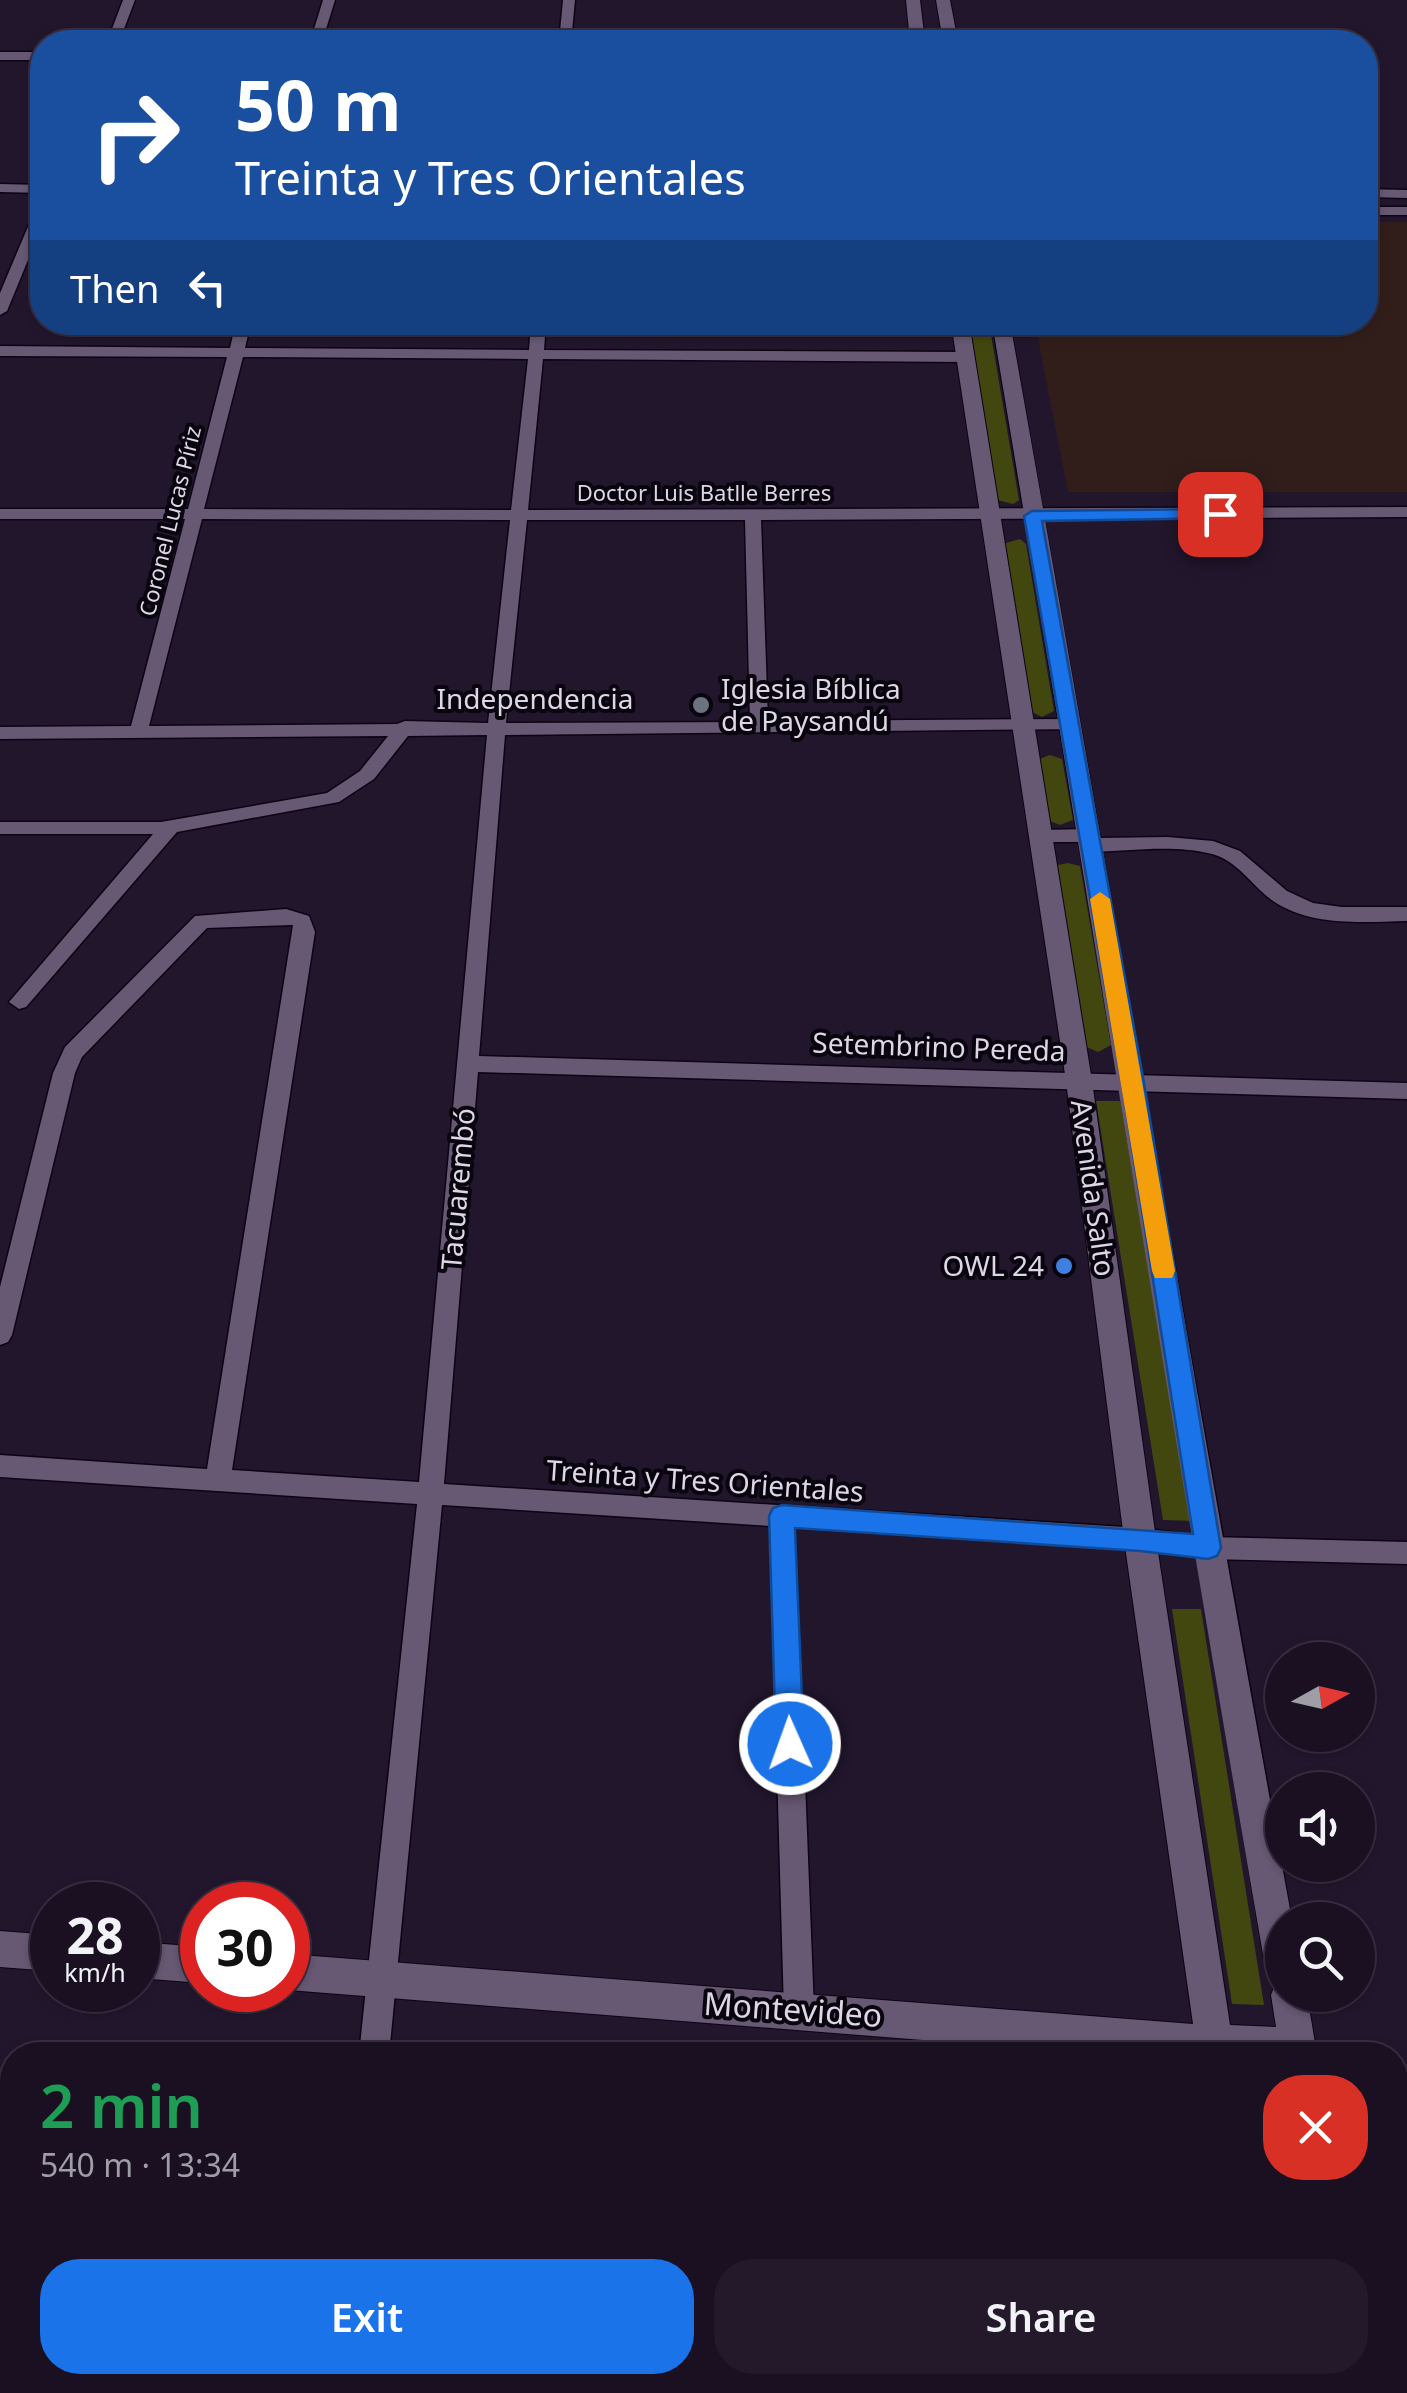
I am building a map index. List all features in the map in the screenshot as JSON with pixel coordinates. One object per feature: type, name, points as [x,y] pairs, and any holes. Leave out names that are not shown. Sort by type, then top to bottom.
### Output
[{"type":"street","points":[[118,30],[129,0]]},
{"type":"street","points":[[320,30],[329,0]]},
{"type":"street","points":[[566,30],[569,0]]},
{"type":"street","points":[[912,0],[916,30]]},
{"type":"street","points":[[943,0],[949,30]]},
{"type":"street","points":[[0,56],[30,56]]},
{"type":"street","points":[[0,188],[30,189]]},
{"type":"street","points":[[1378,193],[1407,194]]},
{"type":"street","points":[[1378,211],[1407,211]]},
{"type":"street","points":[[0,312],[30,239]]},
{"type":"street","name":"Coronel Lucas Píriz","points":[[139,731],[241,335]]},
{"type":"street","name":"Tacuarembó","points":[[375,2042],[430,1493],[497,726],[538,335]]},
{"type":"street","name":"Avenida Salto","points":[[962,335],[1078,1082],[1214,2042]]},
{"type":"street","name":"Avenida Salto","points":[[1003,335],[1272,1902]]},
{"type":"street","points":[[0,351],[966,357]]},
{"type":"street","name":"Doctor Luis Batlle Berres","points":[[0,514],[1032,516],[1407,512]]},
{"type":"street","points":[[753,516],[760,726]]},
{"type":"street","name":"Independencia","points":[[0,733],[1070,724]]},
{"type":"street","points":[[0,828],[170,826],[332,798],[367,774],[405,727]]},
{"type":"street","points":[[19,1002],[170,826]]},
{"type":"street","points":[[1039,836],[1212,847],[1240,858],[1278,895],[1295,905],[1323,914],[1407,914]]},
{"type":"street","points":[[0,1335],[64,1073],[73,1054],[202,921],[286,916],[302,921],[305,932],[218,1480]]},
{"type":"street","name":"Setembrino Pereda","points":[[469,1064],[1407,1092]]},
{"type":"street","name":"Treinta y Tres Orientales","points":[[0,1466],[1140,1539],[1208,1548],[1407,1553]]},
{"type":"street","points":[[782,1516],[799,2010]]},
{"type":"street","points":[[0,1948],[30,1951]]},
{"type":"street","name":"Montevideo","points":[[310,1974],[799,2010],[1132,2042]]},
{"type":"street","points":[[1292,2012],[1298,2042]]},
{"type":"shaded area","points":[[1378,222],[1407,222],[1407,492],[1068,492],[1037,335],[1378,335]]},
{"type":"green space","points":[[971,335],[991,335],[1019,500],[1013,504],[997,500]]},
{"type":"green space","points":[[1020,539],[1026,544],[1054,711],[1042,717],[1030,711],[1003,544]]},
{"type":"green space","points":[[1050,755],[1062,759],[1073,820],[1060,825],[1047,820],[1037,760]]},
{"type":"green space","points":[[1053,866],[1080,866],[1111,1045],[1098,1052],[1082,1045]]},
{"type":"green space","points":[[1096,1101],[1121,1101],[1193,1521],[1163,1520]]},
{"type":"green space","points":[[1172,1609],[1201,1609],[1264,2005],[1232,2004]]},
{"type":"slow traffic","points":[[1100,899],[1164,1271]]},
{"type":"place","name":"Iglesia Bíblica de Paysandú","points":[[701,705]]},
{"type":"place","name":"OWL 24","points":[[1064,1266]]},
{"type":"route","points":[[790,1744],[782,1516],[1140,1539],[1208,1548],[1133,1083],[1032,516],[1220,514]]}]
